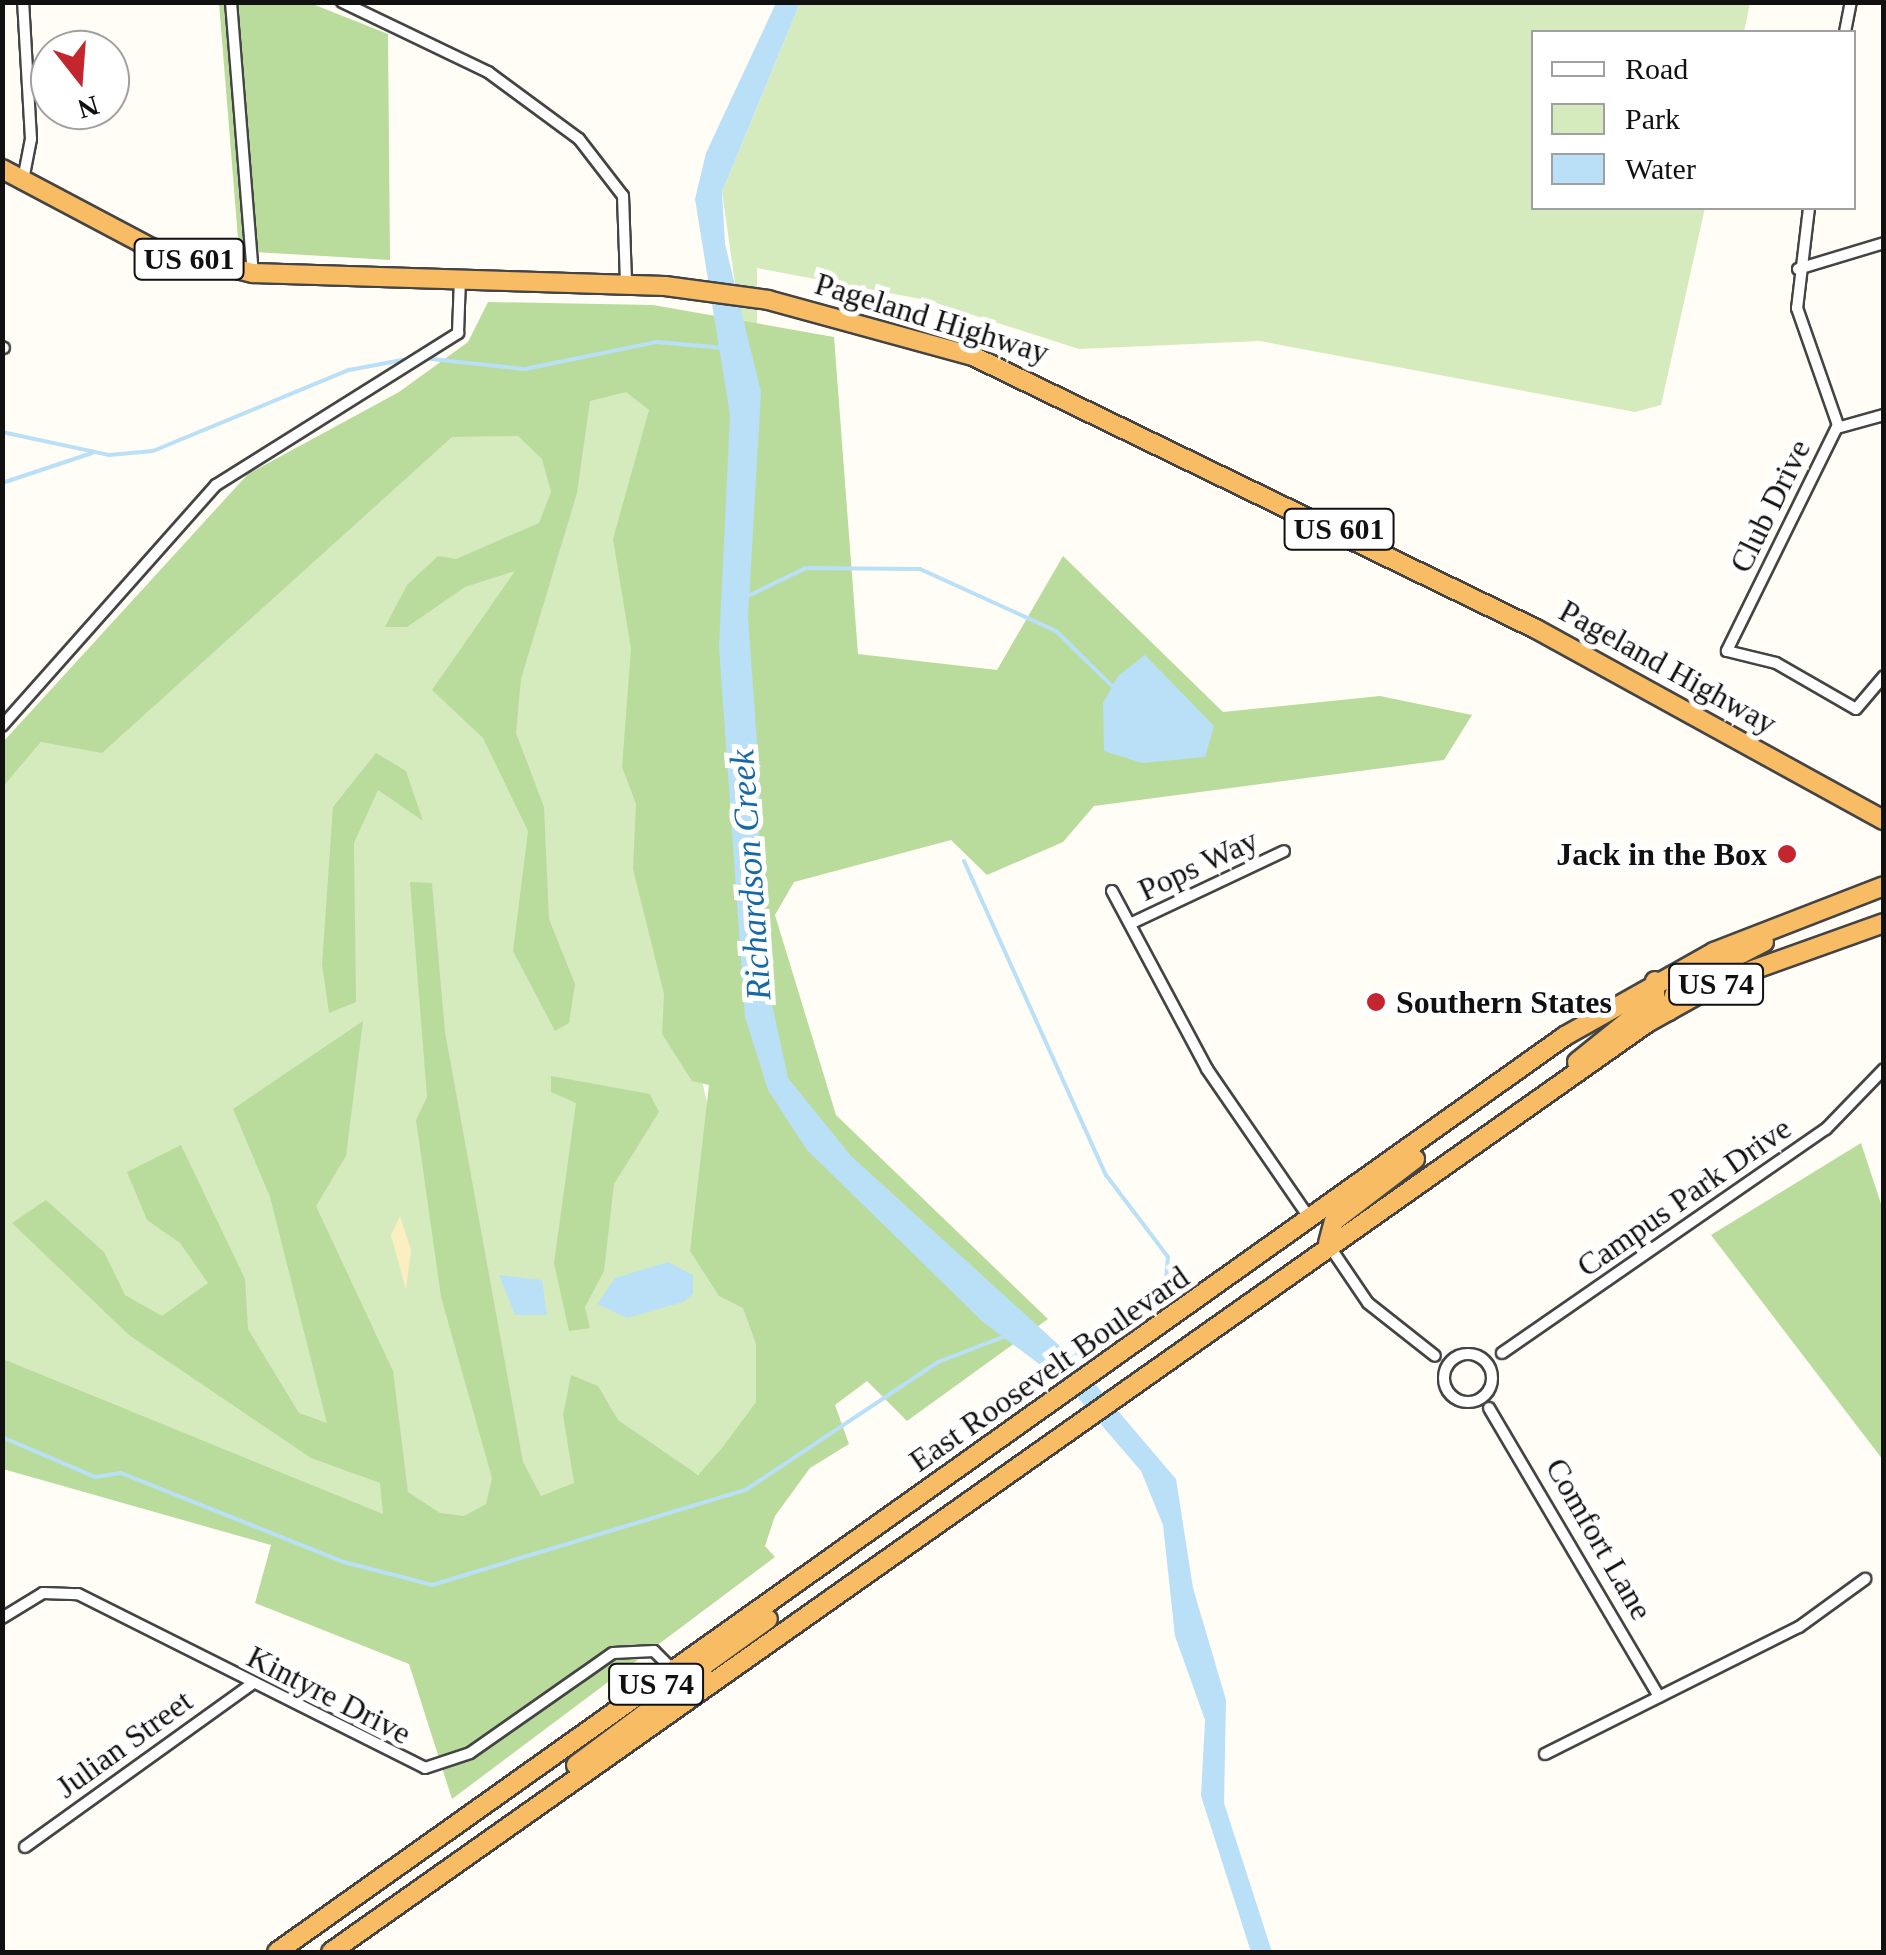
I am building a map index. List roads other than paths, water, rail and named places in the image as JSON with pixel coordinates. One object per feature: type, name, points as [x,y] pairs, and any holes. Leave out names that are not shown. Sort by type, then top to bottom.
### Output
[{"type":"highway","name":"Pageland Highway","points":[[2,168],[151,248],[253,273],[665,286],[768,300],[1033,377],[1536,628],[1884,820]]},
{"type":"highway","name":"East Roosevelt Boulevard","points":[[277,1952],[1465,1110],[1655,981],[1814,910],[1884,886]]},
{"type":"highway","points":[[1669,1011],[1678,987],[1814,910]]},
{"type":"highway","name":"East Roosevelt Boulevard","points":[[331,1952],[1564,1078],[1669,1011],[1784,955],[1884,923]]},
{"type":"highway","points":[[1564,1078],[1592,1044],[1656,999],[1655,981]]},
{"type":"highway","points":[[1328,1243],[1334,1221],[1465,1110]]},
{"type":"highway","points":[[1192,1340],[1310,1240],[1310,1220]]},
{"type":"highway","points":[[698,1692],[704,1666],[859,1541]]},
{"type":"highway","points":[[512,1826],[519,1808],[670,1695],[674,1670]]},
{"type":"street","points":[[22,182],[31,138],[23,2]]},
{"type":"street","points":[[232,2],[253,273]]},
{"type":"street","points":[[342,2],[357,5],[488,72],[579,139],[623,196],[626,284]]},
{"type":"street","points":[[1845,30],[1851,2]]},
{"type":"street","name":"Club Drive","points":[[1809,210],[1798,269],[1797,308],[1837,428],[1727,651],[1776,663],[1856,709],[1884,676]]},
{"type":"street","points":[[1798,269],[1884,244]]},
{"type":"street","points":[[2,726],[216,486],[458,333],[460,279]]},
{"type":"street","points":[[1837,428],[1884,415]]},
{"type":"street","name":"Pops Way","points":[[1132,923],[1284,850]]},
{"type":"street","points":[[1112,891],[1207,1069],[1310,1220]]},
{"type":"street","name":"Campus Park Drive","points":[[1482,1358],[1502,1353],[1826,1129],[1884,1069]]},
{"type":"street","points":[[1328,1243],[1368,1303],[1435,1356],[1450,1395],[1489,1408]]},
{"type":"street","name":"Campus Park Drive","points":[[1491,1371],[1502,1353]]},
{"type":"street","points":[[1435,1356],[1482,1358],[1491,1371]]},
{"type":"street","points":[[1444,1373],[1452,1359]]},
{"type":"street","name":"Comfort Lane","points":[[1491,1371],[1486,1394],[1489,1408],[1659,1698]]},
{"type":"street","points":[[1470,1402],[1486,1394]]},
{"type":"street","points":[[1546,1754],[1799,1627],[1864,1579]]},
{"type":"street","name":"Kintyre Drive","points":[[2,1618],[62,1590],[425,1768],[470,1753],[614,1653],[654,1650],[674,1670]]},
{"type":"street","name":"Julian Street","points":[[25,1847],[253,1684]]},
{"type":"water","name":"Richardson Creek","points":[[776,3],[800,3],[722,192],[725,244],[761,392],[748,617],[760,785],[757,935],[788,1078],[851,1156],[1072,1357],[1176,1479],[1193,1588],[1226,1700],[1224,1803],[1272,1952],[1251,1952],[1201,1796],[1205,1720],[1175,1636],[1163,1525],[1141,1471],[1066,1384],[983,1322],[807,1150],[768,1090],[745,1017],[719,646],[730,415],[695,199],[706,153]]},
{"type":"water","points":[[1145,655],[1214,726],[1205,757],[1142,763],[1104,751],[1103,703],[1118,676]]},
{"type":"water","points":[[668,1262],[693,1275],[693,1294],[683,1302],[627,1318],[597,1304],[615,1278]]},
{"type":"water","points":[[499,1275],[542,1280],[547,1315],[515,1315]]},
{"type":"waterway","points":[[423,358],[525,369],[657,342],[724,348]]},
{"type":"waterway","points":[[2,432],[109,455],[153,451],[349,370],[413,358]]},
{"type":"waterway","points":[[2,483],[92,453]]},
{"type":"waterway","points":[[748,596],[806,568],[920,569],[1056,631],[1112,686]]},
{"type":"waterway","points":[[964,861],[1106,1175],[1168,1257],[1165,1291],[1070,1359]]},
{"type":"waterway","points":[[2,1437],[95,1477],[121,1473],[344,1562],[432,1585],[747,1489],[938,1362],[1006,1336]]},
{"type":"place","name":"Jack in the Box","points":[[1787,854]]},
{"type":"place","name":"Southern States","points":[[1376,1002]]}]
